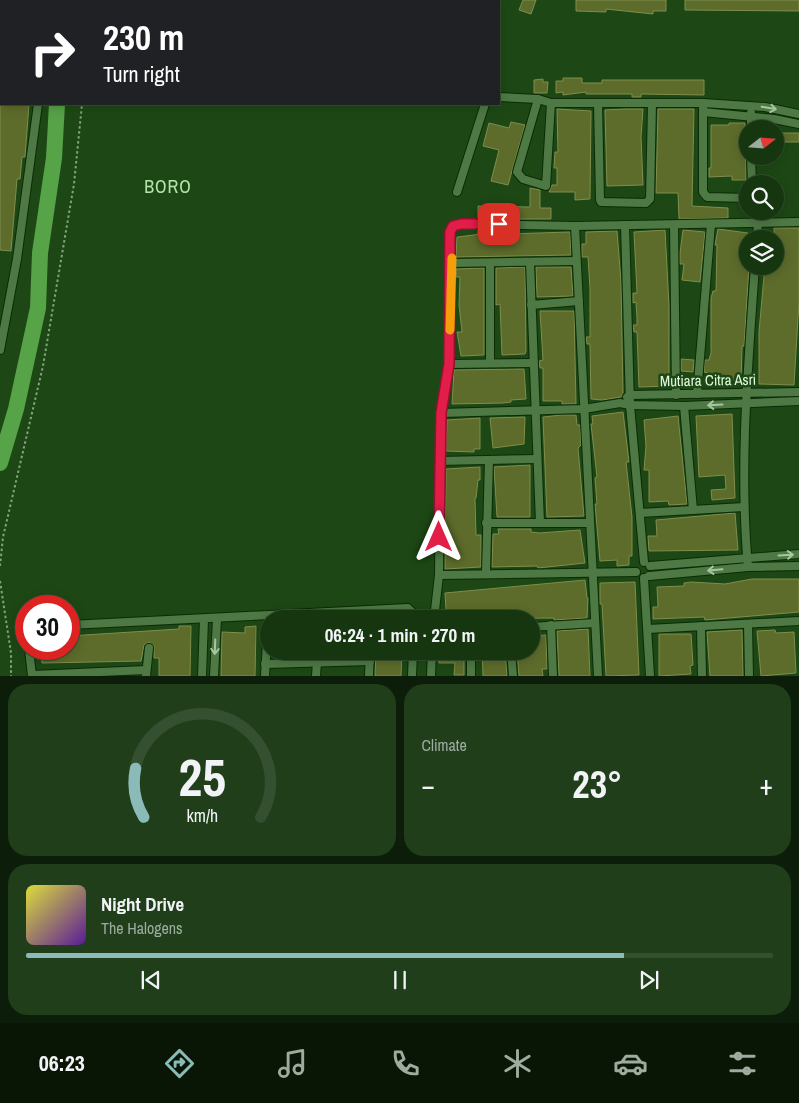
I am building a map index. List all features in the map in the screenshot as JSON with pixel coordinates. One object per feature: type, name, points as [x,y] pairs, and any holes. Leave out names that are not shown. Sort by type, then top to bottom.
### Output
[{"type":"street","points":[[500,97],[551,103],[703,103],[750,106],[799,114]]},
{"type":"street","points":[[538,100],[517,172],[523,179],[546,186],[551,103]]},
{"type":"street","points":[[598,103],[600,200],[601,202],[646,203],[650,199],[652,103]]},
{"type":"street","points":[[703,103],[703,192],[707,197],[739,198]]},
{"type":"street","points":[[0,350],[17,259],[38,105]]},
{"type":"street","points":[[457,192],[485,105]]},
{"type":"street","points":[[750,106],[751,120]]},
{"type":"street","points":[[703,112],[751,116],[799,124]]},
{"type":"street","points":[[435,610],[439,575],[441,413],[449,364],[452,263],[450,232],[457,224],[575,226],[799,222]]},
{"type":"street","points":[[758,223],[758,230]]},
{"type":"street","points":[[697,394],[711,224]]},
{"type":"street","points":[[625,225],[630,406],[640,513],[647,564],[650,676]]},
{"type":"street","points":[[674,225],[676,394]]},
{"type":"street","points":[[575,226],[598,676]]},
{"type":"street","points":[[452,263],[490,264],[576,260]]},
{"type":"street","points":[[530,263],[530,305],[540,523]]},
{"type":"street","points":[[490,264],[490,363]]},
{"type":"street","points":[[748,567],[744,507],[746,403],[754,275]]},
{"type":"street","points":[[530,305],[579,301]]},
{"type":"street","points":[[449,364],[533,363]]},
{"type":"street","name":"Mutiara Citra Asri","points":[[620,403],[630,395],[799,392]]},
{"type":"street","name":"Mutiara Citra Asri","points":[[441,413],[584,409],[620,403],[630,406],[684,406],[799,401]]},
{"type":"street","points":[[684,406],[693,510]]},
{"type":"street","points":[[439,461],[537,459]]},
{"type":"street","points":[[486,573],[489,460]]},
{"type":"street","points":[[640,513],[744,507]]},
{"type":"street","points":[[486,523],[590,523]]},
{"type":"street","points":[[636,572],[639,564],[799,554]]},
{"type":"street","points":[[439,575],[592,571],[636,572],[639,576],[647,577],[748,567],[799,566]]},
{"type":"street","points":[[373,610],[408,608],[410,610]]},
{"type":"street","points":[[80,626],[260,616]]},
{"type":"street","points":[[214,676],[216,619]]},
{"type":"street","points":[[202,676],[204,620]]},
{"type":"street","points":[[648,629],[799,621]]},
{"type":"street","points":[[540,627],[595,623]]},
{"type":"street","points":[[748,624],[749,676]]},
{"type":"street","points":[[550,626],[553,676]]},
{"type":"street","points":[[701,626],[702,676]]},
{"type":"street","points":[[30,660],[32,675],[146,672],[149,648]]},
{"type":"street","points":[[265,660],[265,676]]},
{"type":"street","points":[[412,676],[413,660]]},
{"type":"street","points":[[431,676],[432,660]]},
{"type":"street","points":[[471,660],[471,676]]},
{"type":"street","points":[[511,660],[512,676]]},
{"type":"street","points":[[265,664],[370,661],[369,676]]},
{"type":"street","points":[[316,676],[317,662]]},
{"type":"path","points":[[0,566],[3,537],[44,366],[74,184],[82,105]]},
{"type":"path","points":[[0,581],[11,653],[11,676]]},
{"type":"building","points":[[523,0],[536,0],[531,14],[519,10]]},
{"type":"building","points":[[576,0],[666,0],[666,11],[653,11],[653,14],[606,9],[606,12],[576,11]]},
{"type":"building","points":[[685,0],[799,0],[799,11],[685,10]]},
{"type":"building","points":[[563,78],[582,78],[582,83],[602,83],[602,80],[704,80],[704,95],[641,94],[641,97],[632,97],[632,94],[586,94],[586,92],[563,95],[563,92],[556,93],[556,81],[563,81]]},
{"type":"building","points":[[543,79],[543,82],[548,82],[547,93],[534,93],[534,80]]},
{"type":"building","points":[[0,105],[29,105],[25,157],[22,157],[20,179],[17,179],[11,251],[0,250]]},
{"type":"building","points":[[557,109],[591,111],[590,199],[575,200],[575,192],[549,192],[552,185],[557,185],[557,168],[554,168],[555,152],[558,152]]},
{"type":"building","points":[[643,109],[641,137],[643,185],[607,186],[605,110]]},
{"type":"building","points":[[658,109],[694,109],[692,206],[728,208],[728,218],[679,219],[678,193],[656,193]]},
{"type":"building","points":[[511,122],[525,125],[508,185],[491,181],[499,150],[483,146],[489,123],[509,128]]},
{"type":"building","points":[[729,123],[739,123],[739,165],[746,165],[746,175],[739,175],[739,180],[732,180],[732,176],[709,177],[709,168],[711,168],[711,125],[729,125]]},
{"type":"building","points":[[784,133],[799,133],[799,142],[784,142]]},
{"type":"building","points":[[530,188],[540,190],[540,208],[551,208],[551,219],[478,219],[478,206],[530,207]]},
{"type":"building","points":[[774,228],[799,228],[799,301],[794,385],[759,384],[759,332],[764,276],[784,275],[784,230],[774,230]]},
{"type":"building","points":[[718,229],[739,232],[739,275],[748,275],[744,346],[742,346],[741,385],[726,384],[725,387],[708,385],[708,373],[704,372],[705,360],[709,360],[711,353],[711,298],[713,291],[716,291],[717,245],[715,245]]},
{"type":"building","points":[[478,230],[505,230],[507,234],[570,232],[571,255],[456,257],[457,237],[478,234]]},
{"type":"building","points":[[665,230],[669,306],[669,386],[639,387],[637,332],[634,332],[633,325],[637,325],[636,302],[633,303],[633,293],[637,293],[634,232]]},
{"type":"building","points":[[683,230],[705,232],[700,282],[682,280],[684,264],[680,264],[680,253]]},
{"type":"building","points":[[617,231],[621,282],[623,393],[621,397],[602,400],[591,399],[590,344],[587,344],[586,337],[590,337],[590,288],[588,257],[582,257],[582,244],[586,244],[586,232]]},
{"type":"building","points":[[525,267],[526,351],[525,354],[502,355],[500,304],[496,305],[496,268]]},
{"type":"building","points":[[536,267],[571,267],[573,296],[537,297]]},
{"type":"building","points":[[484,268],[484,355],[461,356],[457,332],[462,332],[459,305],[460,277],[456,277],[456,269]]},
{"type":"building","points":[[540,311],[574,311],[576,404],[562,404],[562,401],[543,401],[543,368],[540,368],[539,361],[543,360]]},
{"type":"building","points":[[681,359],[694,360],[693,372],[681,371]]},
{"type":"building","points":[[524,369],[526,399],[511,400],[511,402],[503,403],[452,404],[454,370]]},
{"type":"building","points":[[623,412],[629,462],[626,462],[632,517],[632,556],[629,556],[629,565],[617,566],[617,560],[600,561],[595,504],[597,504],[595,478],[597,477],[591,424],[593,424],[592,416]]},
{"type":"building","points":[[732,414],[735,498],[712,500],[711,490],[726,489],[725,475],[699,477],[696,416]]},
{"type":"building","points":[[576,415],[577,425],[580,425],[581,445],[578,448],[584,516],[547,517],[543,417]]},
{"type":"building","points":[[678,416],[687,504],[669,505],[668,501],[649,502],[649,470],[644,470],[646,446],[644,420]]},
{"type":"building","points":[[525,417],[524,444],[493,448],[490,418]]},
{"type":"building","points":[[480,418],[480,449],[474,449],[474,452],[446,451],[447,420]]},
{"type":"building","points":[[530,465],[530,517],[497,517],[494,467]]},
{"type":"building","points":[[480,467],[480,480],[478,480],[475,498],[476,535],[481,535],[481,567],[445,569],[446,469]]},
{"type":"building","points":[[735,513],[738,550],[649,551],[648,536],[657,536],[656,520]]},
{"type":"building","points":[[498,529],[531,529],[531,532],[539,533],[580,530],[585,563],[538,568],[537,566],[492,567],[493,534],[499,534]]},
{"type":"building","points":[[752,579],[799,579],[799,612],[705,620],[704,617],[653,619],[653,607],[658,607],[657,587],[684,586],[684,583],[691,582],[725,584]]},
{"type":"building","points":[[585,580],[588,598],[587,618],[554,620],[554,618],[540,618],[540,610],[446,610],[445,593]]},
{"type":"building","points":[[635,582],[639,675],[606,676],[600,583]]},
{"type":"building","points":[[179,626],[191,626],[190,676],[159,676],[159,658],[154,658],[154,646],[149,642],[144,645],[141,661],[42,663],[42,660],[80,660],[80,635],[179,629]]},
{"type":"building","points":[[256,626],[255,676],[221,676],[222,632],[245,633],[245,627]]},
{"type":"building","points":[[588,629],[590,676],[559,676],[557,631]]},
{"type":"building","points":[[742,630],[743,676],[710,676],[707,632]]},
{"type":"building","points":[[775,630],[776,633],[794,632],[796,673],[761,676],[757,631]]},
{"type":"building","points":[[659,634],[691,634],[693,665],[690,666],[691,674],[659,676]]},
{"type":"building","points":[[540,635],[546,635],[547,669],[542,669],[543,676],[519,676],[518,660],[540,660]]},
{"type":"building","points":[[376,660],[402,660],[401,676],[375,676]]},
{"type":"building","points":[[439,660],[464,660],[464,675],[454,675],[455,663],[439,663]]},
{"type":"building","points":[[482,660],[506,660],[507,676],[483,676]]},
{"type":"waterway","points":[[0,463],[16,409],[38,308],[40,253],[54,158],[57,105]]},
{"type":"slow traffic","points":[[450,330],[452,258]]},
{"type":"district","name":"BORO","points":[[168,186]]},
{"type":"route","points":[[439,537],[441,413],[449,364],[452,263],[450,232],[453,226],[457,224],[499,224]]}]
